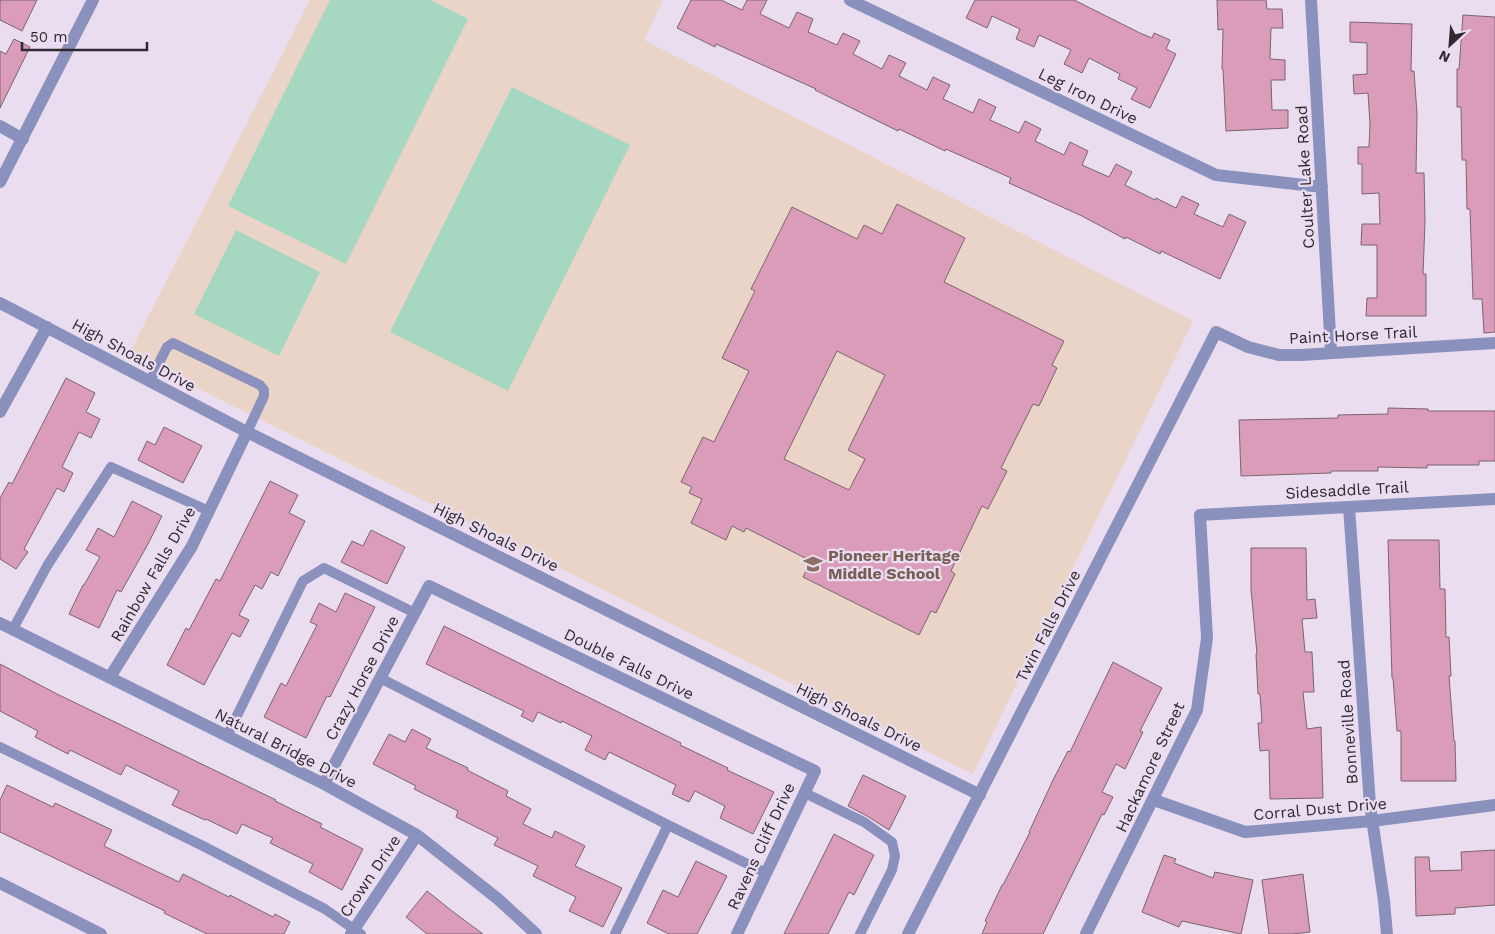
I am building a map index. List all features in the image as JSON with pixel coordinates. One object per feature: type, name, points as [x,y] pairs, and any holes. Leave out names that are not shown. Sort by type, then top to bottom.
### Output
[{"type":"street","points":[[0,182],[94,0]]},
{"type":"street","name":"Leg Iron Drive","points":[[850,0],[1216,175],[1322,187]]},
{"type":"street","name":"Coulter Lake Road","points":[[1311,0],[1331,352]]},
{"type":"street","points":[[0,126],[23,138]]},
{"type":"street","name":"High Shoals Drive","points":[[0,303],[247,432],[980,795]]},
{"type":"street","points":[[0,412],[47,327]]},
{"type":"street","name":"Paint Horse Trail","points":[[1216,332],[1248,347],[1279,354],[1301,355],[1495,343]]},
{"type":"street","name":"Twin Falls Drive","points":[[908,934],[1216,332]]},
{"type":"street","name":"Rainbow Falls Drive","points":[[110,677],[192,546],[247,432]]},
{"type":"street","name":"Sidesaddle Trail","points":[[1200,515],[1495,499]]},
{"type":"street","name":"Bonneville Road","points":[[1349,507],[1372,821],[1387,934]]},
{"type":"street","name":"Hackamore Street","points":[[1086,934],[1197,710],[1207,638],[1200,515]]},
{"type":"street","name":"Crazy Horse Drive","points":[[324,784],[430,586]]},
{"type":"street","name":"Double Falls Drive","points":[[430,586],[815,771]]},
{"type":"street","name":"Natural Bridge Drive","points":[[0,623],[324,784],[417,836],[498,899],[536,934]]},
{"type":"street","name":"Ravens Cliff Drive","points":[[737,934],[815,771]]},
{"type":"street","name":"Corral Dust Drive","points":[[1154,800],[1244,832],[1372,821],[1495,805]]},
{"type":"street","name":"Crown Drive","points":[[356,932],[417,836]]},
{"type":"street","points":[[0,883],[102,934]]},
{"type":"lane","points":[[150,381],[167,347],[173,343],[260,385],[264,390],[264,396],[247,432]]},
{"type":"lane","points":[[12,629],[47,566],[111,466],[209,511]]},
{"type":"lane","points":[[227,736],[303,581],[324,568],[415,613]]},
{"type":"lane","points":[[380,678],[668,826],[766,873]]},
{"type":"lane","points":[[0,747],[192,841],[325,909],[356,932]]},
{"type":"lane","points":[[805,793],[864,822],[892,842],[895,856],[892,870],[860,934]]},
{"type":"lane","points":[[615,934],[668,826]]},
{"type":"shaded area","name":"Pioneer Heritage Middle School","points":[[310,0],[663,0],[644,40],[1193,321],[973,774],[129,354]]},
{"type":"green space","points":[[330,0],[430,0],[468,19],[346,264],[228,206]]},
{"type":"green space","points":[[512,87],[630,145],[508,391],[390,332]]},
{"type":"green space","points":[[236,230],[320,272],[279,356],[194,314]]},
{"type":"building","points":[[0,0],[37,0],[22,31],[0,20]]},
{"type":"building","points":[[691,0],[721,0],[742,10],[747,0],[767,0],[760,14],[789,28],[797,12],[813,19],[808,32],[837,45],[843,33],[860,41],[853,54],[882,69],[889,55],[906,63],[899,76],[927,90],[933,77],[950,85],[943,99],[973,113],[979,99],[996,107],[990,120],[1019,133],[1025,121],[1041,129],[1035,141],[1064,155],[1070,142],[1088,151],[1082,165],[1109,177],[1116,164],[1132,172],[1125,185],[1155,200],[1156,198],[1176,208],[1182,196],[1199,204],[1194,214],[1223,227],[1229,214],[1246,222],[1220,279],[1161,251],[1160,254],[1126,237],[1125,239],[1082,216],[1009,183],[1011,178],[946,149],[945,151],[899,129],[898,131],[816,89],[716,44],[715,47],[677,28]]},
{"type":"building","points":[[975,0],[1074,0],[1152,38],[1154,33],[1170,40],[1166,49],[1176,54],[1150,108],[1131,99],[1137,88],[1118,79],[1120,74],[1089,58],[1082,73],[1064,64],[1071,50],[1039,35],[1034,47],[1016,39],[1020,29],[992,16],[987,28],[966,18]]},
{"type":"building","points":[[1217,0],[1266,0],[1267,9],[1282,9],[1283,28],[1271,28],[1270,59],[1285,60],[1285,80],[1271,80],[1272,110],[1288,110],[1288,128],[1226,131],[1222,69],[1223,29],[1218,30]]},
{"type":"building","points":[[1463,15],[1495,17],[1495,332],[1484,333],[1482,299],[1473,299],[1470,209],[1467,209],[1466,160],[1462,160],[1461,107],[1457,107],[1457,69],[1459,69]]},
{"type":"building","points":[[1350,22],[1412,24],[1411,71],[1414,71],[1417,114],[1416,173],[1424,173],[1423,274],[1426,274],[1426,316],[1366,316],[1367,298],[1377,298],[1377,245],[1361,245],[1362,224],[1380,224],[1379,193],[1362,194],[1362,164],[1358,164],[1358,147],[1369,147],[1368,93],[1354,94],[1353,75],[1367,74],[1367,43],[1350,42]]},
{"type":"building","points":[[14,39],[30,47],[0,108],[0,51],[6,54]]},
{"type":"building","name":"Pioneer Heritage Middle School","points":[[897,204],[965,238],[944,282],[1064,341],[1052,365],[1057,368],[1039,406],[1033,404],[1001,468],[1007,471],[988,509],[982,506],[951,571],[955,574],[936,613],[931,611],[919,635],[803,577],[811,561],[746,528],[744,532],[732,526],[726,540],[691,523],[702,499],[689,493],[692,487],[681,482],[703,437],[714,442],[749,371],[722,358],[755,291],[751,289],[792,207],[857,239],[864,225],[882,234]],"holes":[[[837,351],[885,375],[848,450],[865,459],[849,490],[784,459]]]},
{"type":"building","points":[[66,378],[95,393],[86,412],[100,419],[91,438],[79,432],[62,467],[73,473],[64,492],[57,488],[24,549],[28,552],[16,569],[0,559],[0,498],[9,482],[12,484]]},
{"type":"building","points":[[1388,408],[1428,409],[1428,411],[1495,411],[1495,461],[1479,461],[1479,465],[1427,465],[1427,468],[1378,467],[1378,471],[1331,471],[1331,473],[1241,476],[1239,420],[1338,418],[1338,415],[1388,414]]},
{"type":"building","points":[[164,427],[202,446],[183,483],[138,460],[147,441],[155,445]]},
{"type":"building","points":[[270,481],[298,495],[289,513],[305,521],[278,576],[271,572],[262,589],[255,585],[239,615],[249,620],[240,637],[232,633],[204,685],[167,665],[186,628],[189,630],[216,579],[220,581]]},
{"type":"building","points":[[132,501],[162,516],[121,592],[117,590],[99,628],[69,614],[83,585],[100,557],[86,550],[98,528],[114,537]]},
{"type":"building","points":[[371,530],[405,547],[387,584],[341,562],[352,541],[363,546]]},
{"type":"building","points":[[1388,540],[1439,540],[1440,589],[1445,589],[1446,637],[1449,637],[1451,676],[1449,676],[1455,741],[1456,781],[1401,781],[1401,731],[1397,731],[1392,678]]},
{"type":"building","points":[[1251,548],[1306,548],[1307,600],[1315,599],[1317,618],[1302,619],[1305,652],[1312,652],[1314,692],[1303,692],[1307,729],[1321,727],[1323,798],[1270,799],[1269,750],[1260,751],[1258,723],[1262,723],[1260,694],[1258,694],[1257,654],[1251,589]]},
{"type":"building","points":[[345,593],[375,607],[330,697],[327,696],[306,738],[264,717],[281,683],[286,686],[317,625],[310,622],[319,603],[336,612]]},
{"type":"building","points":[[444,626],[681,743],[680,745],[728,768],[727,770],[774,792],[753,834],[720,818],[725,806],[695,791],[689,802],[672,794],[676,785],[609,752],[605,760],[585,750],[592,736],[562,721],[561,723],[538,712],[533,722],[521,716],[524,711],[426,664]]},
{"type":"building","points":[[1113,662],[1162,688],[1140,731],[1143,732],[1125,769],[1116,764],[1102,792],[1113,797],[1104,815],[1102,814],[1043,934],[982,934],[987,922],[985,921],[1002,885],[1030,832],[1053,780],[1068,751],[1070,752]]},
{"type":"building","points":[[0,664],[57,694],[276,800],[322,824],[320,827],[363,849],[342,890],[309,872],[313,864],[270,843],[273,838],[242,824],[237,834],[172,805],[179,791],[126,765],[121,775],[70,750],[68,754],[35,737],[38,731],[0,711]]},
{"type":"building","points":[[412,729],[431,739],[426,748],[468,768],[467,770],[508,791],[506,796],[531,809],[523,824],[552,838],[555,831],[585,846],[575,866],[622,888],[603,927],[569,911],[576,897],[533,876],[538,866],[494,845],[498,838],[456,817],[458,811],[414,789],[416,786],[373,764],[389,734],[405,742]]},
{"type":"building","points":[[863,775],[906,796],[889,830],[848,806]]},
{"type":"building","points":[[7,785],[53,807],[55,803],[112,830],[104,846],[139,863],[179,882],[183,874],[273,917],[275,914],[290,922],[284,934],[207,934],[164,913],[165,911],[0,832],[0,800]]},
{"type":"building","points":[[834,834],[874,855],[854,895],[849,892],[828,934],[784,934]]},
{"type":"building","points":[[1495,850],[1495,905],[1455,908],[1455,914],[1416,916],[1415,857],[1429,857],[1430,871],[1462,870],[1461,852]]},
{"type":"building","points":[[1164,855],[1176,859],[1174,863],[1213,878],[1215,872],[1253,880],[1241,934],[1182,921],[1179,927],[1142,912]]},
{"type":"building","points":[[696,861],[727,876],[697,934],[669,934],[647,923],[663,890],[678,897]]},
{"type":"building","points":[[1303,874],[1310,932],[1269,934],[1262,880]]},
{"type":"building","points":[[427,891],[483,934],[427,934],[406,917]]},
{"type":"place","name":"Pioneer Heritage Middle School","points":[[813,564]]}]
